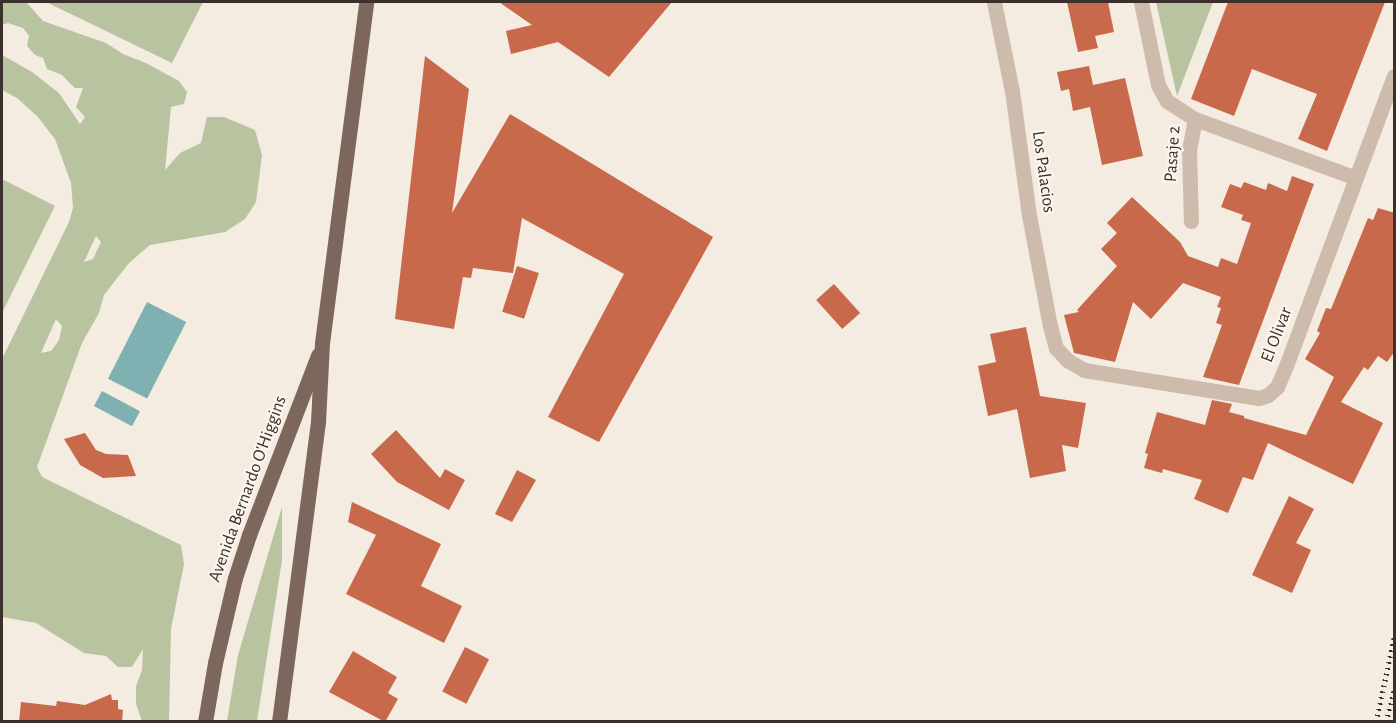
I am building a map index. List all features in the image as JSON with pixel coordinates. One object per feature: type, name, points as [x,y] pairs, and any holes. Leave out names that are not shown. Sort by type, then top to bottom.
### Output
[{"type":"main road","name":"Avenida Bernardo O'Higgins","points":[[279,722],[318,422],[322,344],[366,2]]},
{"type":"main road","name":"Avenida Bernardo O'Higgins","points":[[205,722],[215,663],[235,578],[249,535],[322,344]]},
{"type":"street","name":"Los Palacios","points":[[994,2],[1012,91],[1038,268],[1056,348]]},
{"type":"street","name":"Pasaje 2","points":[[1141,2],[1158,85],[1167,101],[1195,119],[1188,161],[1191,221]]},
{"type":"street","name":"El Olivar","points":[[1056,348],[1067,360],[1084,370],[1259,398],[1269,395],[1277,387],[1286,366],[1395,76]]},
{"type":"street","points":[[1195,119],[1356,178]]},
{"type":"green space","points":[[2,2],[26,2],[43,21],[106,43],[123,54],[146,63],[179,81],[187,92],[184,104],[171,107],[165,170],[180,153],[201,143],[207,117],[224,117],[255,130],[262,155],[256,202],[245,219],[225,232],[150,245],[129,263],[104,295],[99,313],[82,343],[37,467],[42,477],[181,545],[184,564],[171,629],[169,721],[142,721],[136,704],[136,686],[142,670],[143,649],[132,667],[118,667],[106,656],[84,653],[36,623],[2,617],[2,359],[69,222],[73,208],[71,183],[55,139],[37,116],[17,98],[2,90],[2,55],[32,72],[59,93],[80,124],[85,117],[76,107],[83,88],[75,88],[62,75],[47,69],[43,58],[35,55],[27,46],[29,36],[23,28],[8,23],[2,25]],"holes":[[[96,236],[101,242],[93,259],[84,262]],[[56,319],[62,326],[59,340],[51,351],[41,353]]]},
{"type":"green space","points":[[46,2],[203,2],[172,63]]},
{"type":"green space","points":[[1156,2],[1213,2],[1177,96]]},
{"type":"green space","points":[[2,179],[55,206],[2,313]]},
{"type":"green space","points":[[282,507],[282,560],[257,721],[227,721],[238,655]]},
{"type":"water","points":[[147,302],[186,322],[147,399],[108,379]]},
{"type":"water","points":[[102,391],[140,411],[132,426],[94,406]]},
{"type":"building","points":[[499,2],[672,2],[609,77],[558,42],[511,54],[506,31],[532,25]]},
{"type":"building","points":[[1067,2],[1108,2],[1114,32],[1095,36],[1098,48],[1078,52]]},
{"type":"building","points":[[1228,2],[1385,2],[1327,151],[1298,139],[1317,94],[1252,69],[1234,116],[1191,99]]},
{"type":"building","points":[[425,56],[469,89],[452,213],[510,114],[713,237],[599,442],[548,417],[624,274],[522,218],[513,273],[473,268],[471,278],[463,277],[454,329],[395,319]]},
{"type":"building","points":[[1089,66],[1093,85],[1125,78],[1143,156],[1102,165],[1090,107],[1073,111],[1069,89],[1061,91],[1057,72]]},
{"type":"building","points":[[1292,176],[1314,184],[1239,385],[1203,377],[1222,325],[1216,323],[1221,308],[1217,307],[1221,297],[1183,283],[1151,319],[1133,302],[1115,362],[1074,353],[1064,315],[1079,312],[1077,310],[1117,266],[1101,249],[1117,233],[1107,223],[1132,197],[1180,242],[1188,256],[1218,267],[1221,258],[1237,264],[1251,223],[1241,220],[1243,215],[1221,207],[1230,184],[1241,188],[1244,182],[1266,190],[1268,183],[1287,191]]},
{"type":"building","points":[[1378,208],[1395,213],[1395,351],[1387,362],[1378,356],[1368,370],[1364,367],[1341,402],[1383,423],[1353,484],[1268,443],[1253,480],[1243,477],[1228,513],[1194,499],[1202,480],[1163,469],[1162,473],[1144,468],[1148,454],[1145,453],[1157,412],[1205,425],[1212,400],[1232,404],[1229,412],[1244,416],[1244,418],[1306,435],[1334,377],[1305,359],[1320,333],[1317,331],[1326,308],[1331,309],[1368,218],[1373,220]]},
{"type":"building","points":[[517,266],[539,273],[524,319],[502,312]]},
{"type":"building","points":[[834,284],[860,313],[842,329],[816,300]]},
{"type":"building","points":[[1026,327],[1040,396],[1086,403],[1078,448],[1062,445],[1066,471],[1030,478],[1017,409],[988,416],[978,366],[996,362],[990,334]]},
{"type":"building","points":[[396,430],[440,478],[445,469],[465,480],[449,510],[397,482],[371,454]]},
{"type":"building","points":[[85,433],[96,450],[106,454],[128,455],[136,476],[103,478],[80,465],[64,439]]},
{"type":"building","points":[[517,470],[536,480],[512,522],[495,514]]},
{"type":"building","points":[[1289,496],[1314,509],[1296,543],[1311,550],[1292,593],[1252,575]]},
{"type":"building","points":[[352,502],[441,544],[421,586],[462,606],[444,643],[346,594],[376,535],[348,522]]},
{"type":"building","points":[[465,647],[489,659],[466,704],[442,692]]},
{"type":"building","points":[[353,651],[397,677],[388,693],[398,699],[385,722],[329,692]]},
{"type":"building","points":[[111,694],[112,700],[118,700],[118,709],[123,710],[122,722],[19,722],[21,702],[56,706],[57,701],[85,705]]},
{"type":"railway","points":[[1376,722],[1394,637]]},
{"type":"railway","points":[[1386,722],[1394,690]]}]
